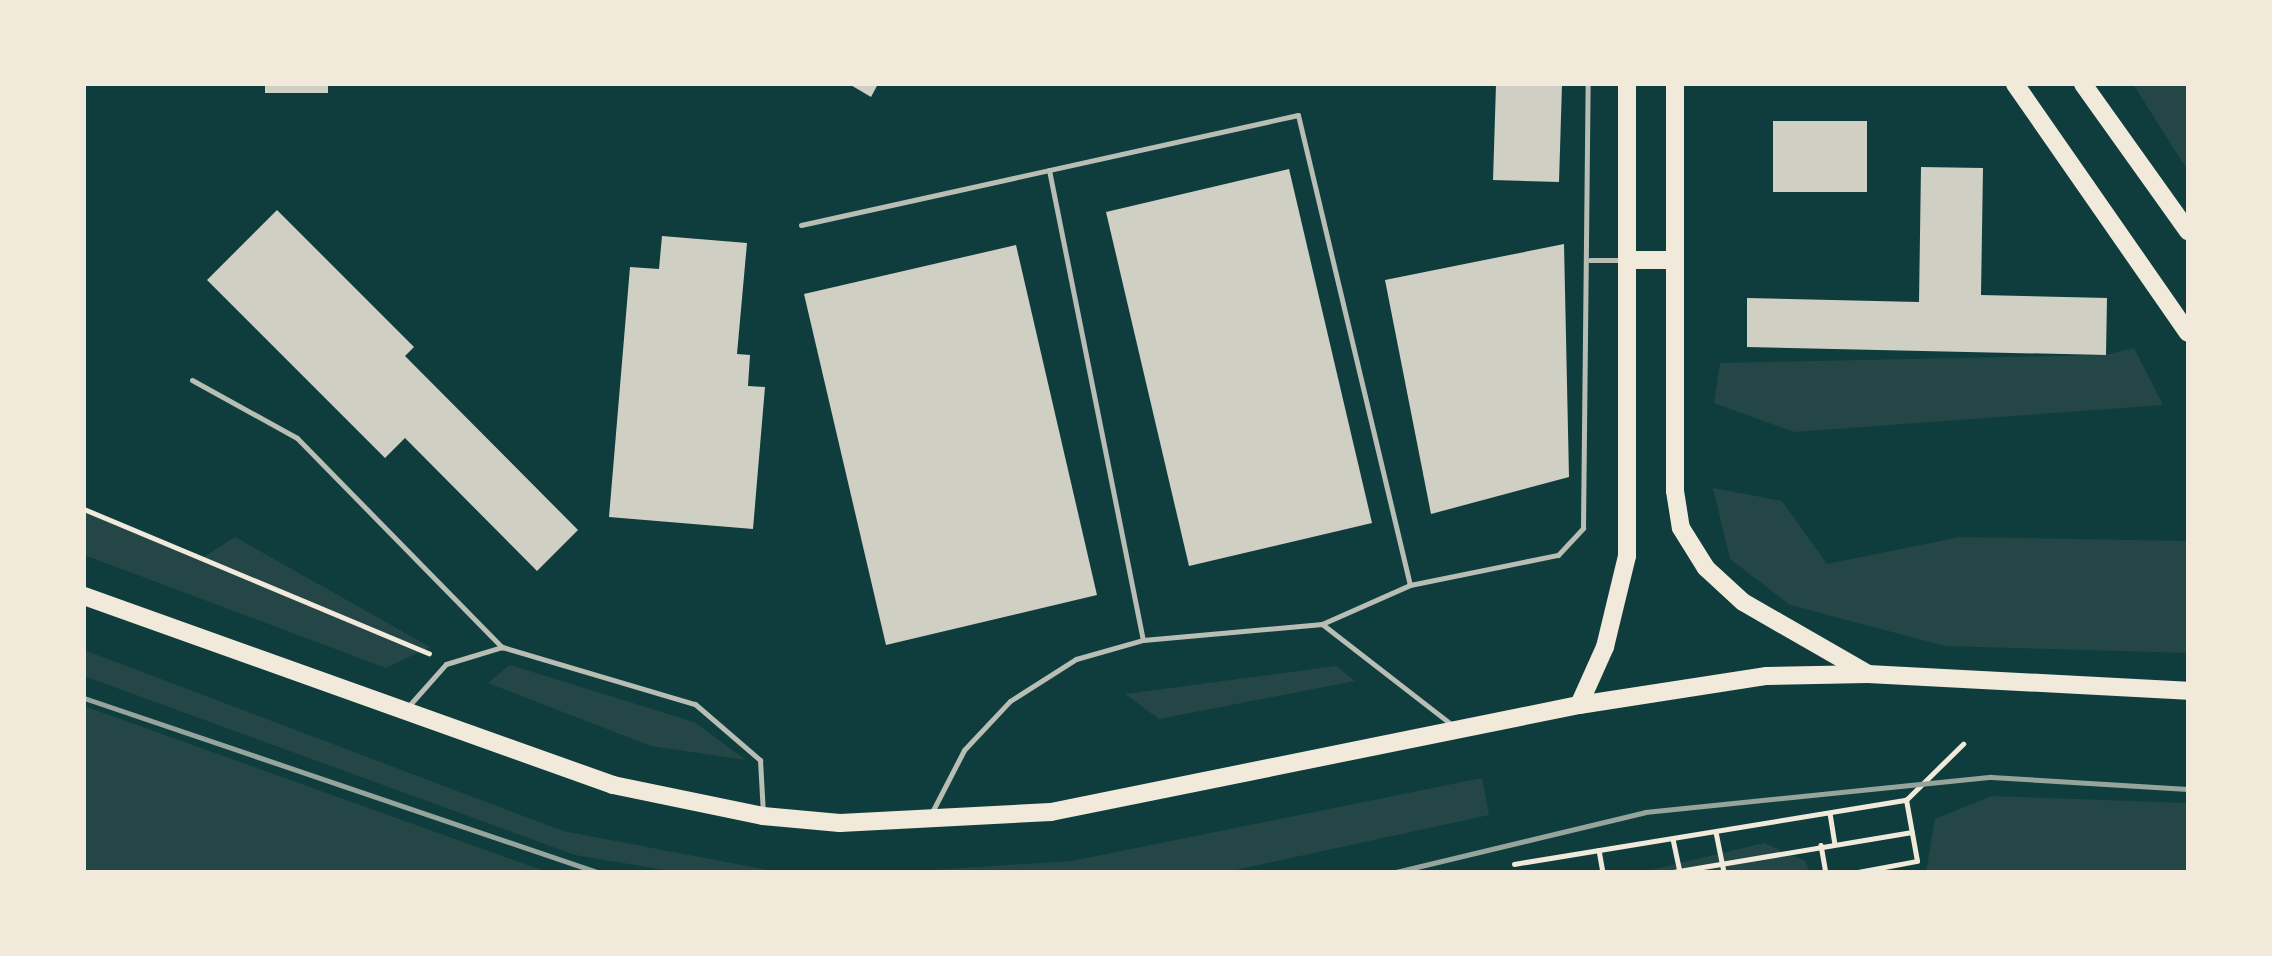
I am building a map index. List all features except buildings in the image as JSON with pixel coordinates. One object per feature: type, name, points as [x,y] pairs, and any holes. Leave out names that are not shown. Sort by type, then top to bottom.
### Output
[{"type":"main road","points":[[1579,705],[1605,647],[1627,556],[1628,84]]},
{"type":"main road","points":[[1675,84],[1672,261],[1675,491],[1681,528],[1706,568],[1743,602],[1868,674]]},
{"type":"main road","points":[[2015,84],[2188,333]]},
{"type":"main road","points":[[2083,84],[2188,231]]},
{"type":"main road","points":[[1627,260],[1672,261]]},
{"type":"main road","points":[[84,596],[613,785],[763,816],[927,822],[1051,812],[1461,732],[1579,705],[1767,676],[1868,674],[2188,691]]},
{"type":"lane","points":[[927,822],[960,756],[1010,701],[1076,659],[1143,640],[1322,624],[1410,585],[1558,555],[1583,528],[1590,260],[1588,84]]},
{"type":"lane","points":[[801,225],[1298,115],[1410,585]]},
{"type":"lane","points":[[1049,170],[1143,640]]},
{"type":"lane","points":[[1590,260],[1627,260]]},
{"type":"lane","points":[[192,380],[297,438],[502,647],[695,704],[760,760],[763,816]]},
{"type":"lane","points":[[1322,624],[1461,732]]},
{"type":"lane","points":[[404,711],[446,664],[502,647]]},
{"type":"path","points":[[84,509],[412,642],[446,664]]},
{"type":"path","points":[[1514,864],[1906,800],[1963,744]]},
{"type":"path","points":[[1858,872],[1917,861],[1906,800]]},
{"type":"path","points":[[1830,813],[1835,843]]},
{"type":"path","points":[[1716,831],[1724,872]]},
{"type":"path","points":[[1673,872],[1821,845],[1912,832]]},
{"type":"path","points":[[1673,838],[1680,871]]},
{"type":"path","points":[[1821,845],[1826,872]]},
{"type":"path","points":[[1599,850],[1603,872]]},
{"type":"path","points":[[1897,872],[1903,864]]},
{"type":"shaded area","points":[[2133,84],[2188,84],[2188,170],[2181,160]]},
{"type":"shaded area","points":[[2134,348],[2163,405],[1794,432],[1714,403],[1720,363],[2106,355]]},
{"type":"shaded area","points":[[1713,488],[1782,501],[1827,564],[1960,537],[2188,541],[2188,653],[1945,646],[1790,605],[1730,559]]},
{"type":"shaded area","points":[[84,511],[199,560],[235,537],[430,647],[386,668],[84,555]]},
{"type":"shaded area","points":[[84,650],[563,831],[778,872],[677,872],[575,855],[84,676]]},
{"type":"shaded area","points":[[510,665],[694,722],[746,760],[651,746],[488,683]]},
{"type":"shaded area","points":[[1336,666],[1355,681],[1159,719],[1125,694]]},
{"type":"shaded area","points":[[84,706],[547,872],[84,872]]},
{"type":"shaded area","points":[[1482,778],[1489,815],[1226,872],[901,872],[1072,861]]},
{"type":"shaded area","points":[[1992,796],[2188,803],[2188,872],[1926,872],[1935,819]]},
{"type":"shaded area","points":[[1764,843],[1805,861],[1810,872],[1643,872]]},
{"type":"railway","points":[[84,698],[597,872]]},
{"type":"railway","points":[[1396,872],[1645,812],[1991,777],[2188,789]]}]
